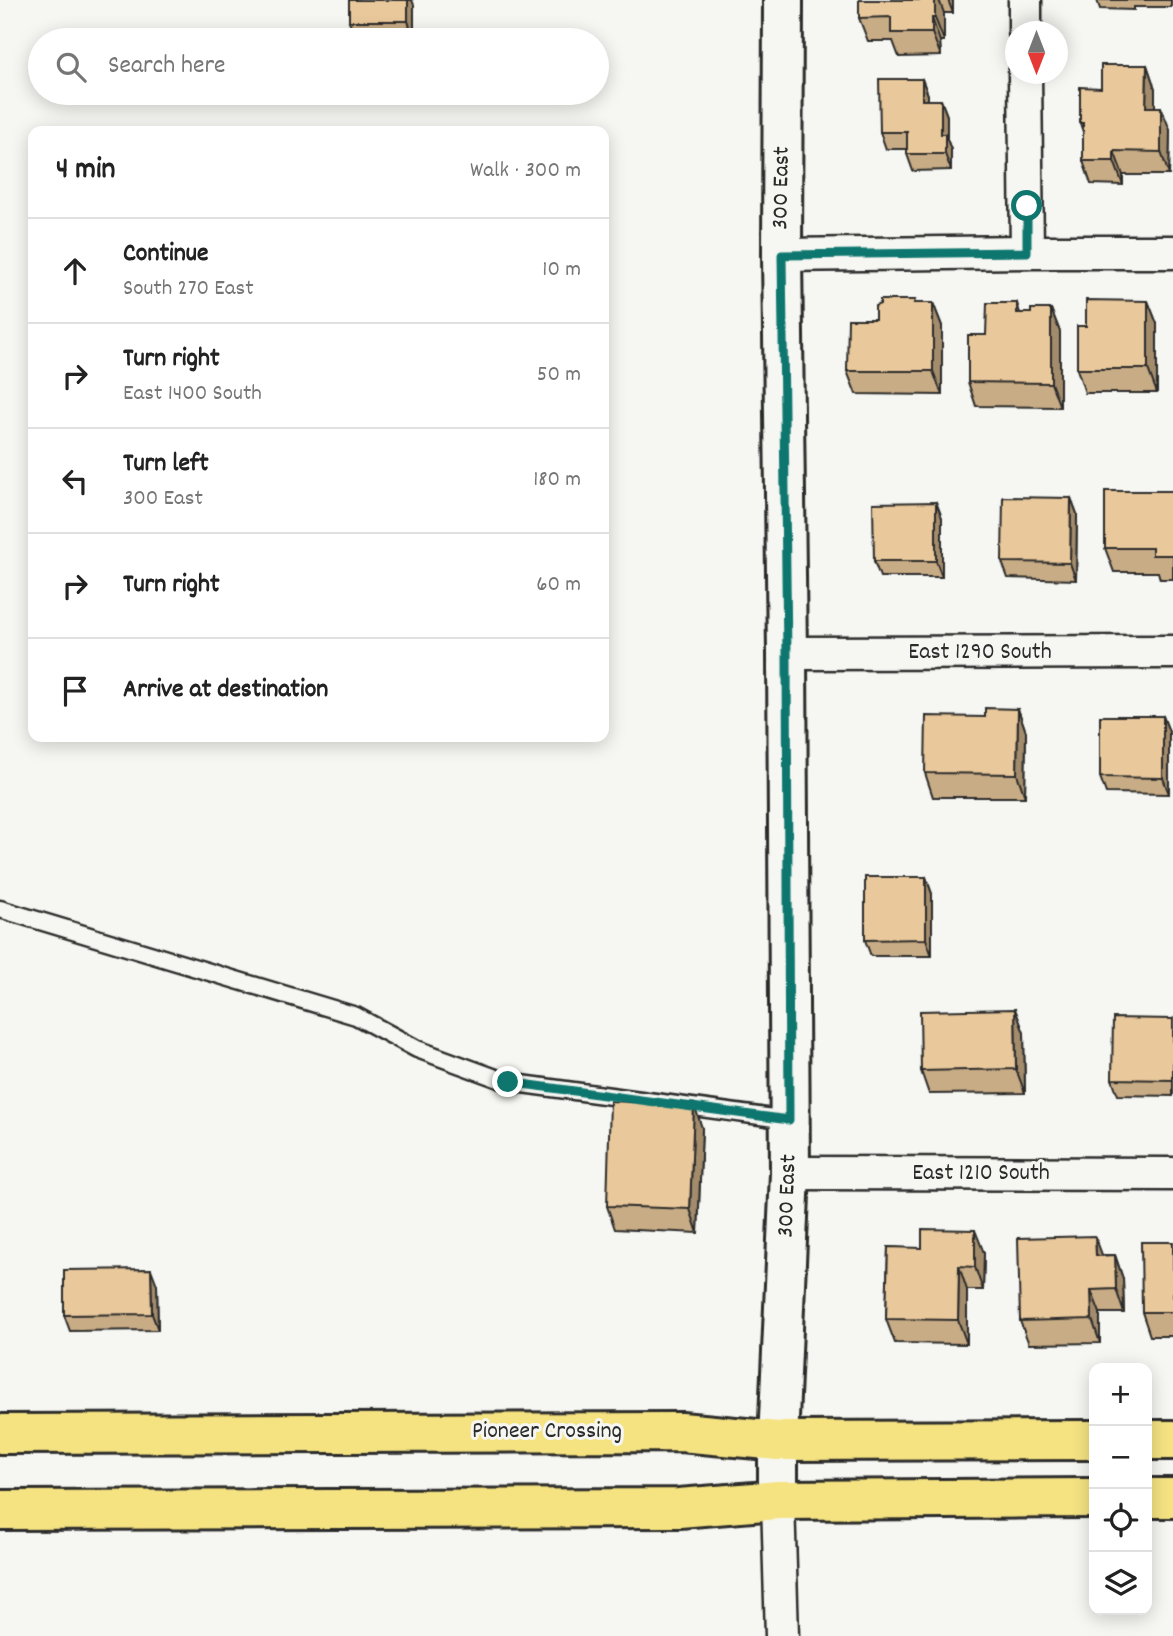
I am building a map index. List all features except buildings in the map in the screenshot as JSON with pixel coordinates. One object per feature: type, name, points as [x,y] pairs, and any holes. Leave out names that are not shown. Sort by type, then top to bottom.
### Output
[{"type":"highway","name":"Pioneer Crossing","points":[[0,1434],[681,1432],[778,1441],[1089,1440]]},
{"type":"highway","points":[[1152,1440],[1173,1440]]},
{"type":"highway","points":[[0,1510],[679,1508],[778,1500],[1089,1498]]},
{"type":"highway","points":[[1152,1498],[1173,1498]]},
{"type":"street","name":"300 East","points":[[782,1636],[778,1441],[790,1173],[782,255],[783,0]]},
{"type":"street","points":[[1025,0],[1025,21]]},
{"type":"street","points":[[1025,84],[1027,252]]},
{"type":"street","points":[[782,255],[1173,252]]},
{"type":"street","name":"East 1290 South","points":[[787,653],[1173,652]]},
{"type":"street","name":"East 1210 South","points":[[790,1173],[1173,1174]]},
{"type":"lane","points":[[0,909],[356,1016],[417,1049],[508,1082],[789,1120]]},
{"type":"route","points":[[508,1082],[789,1120],[782,255],[1027,252],[1027,206]]}]
